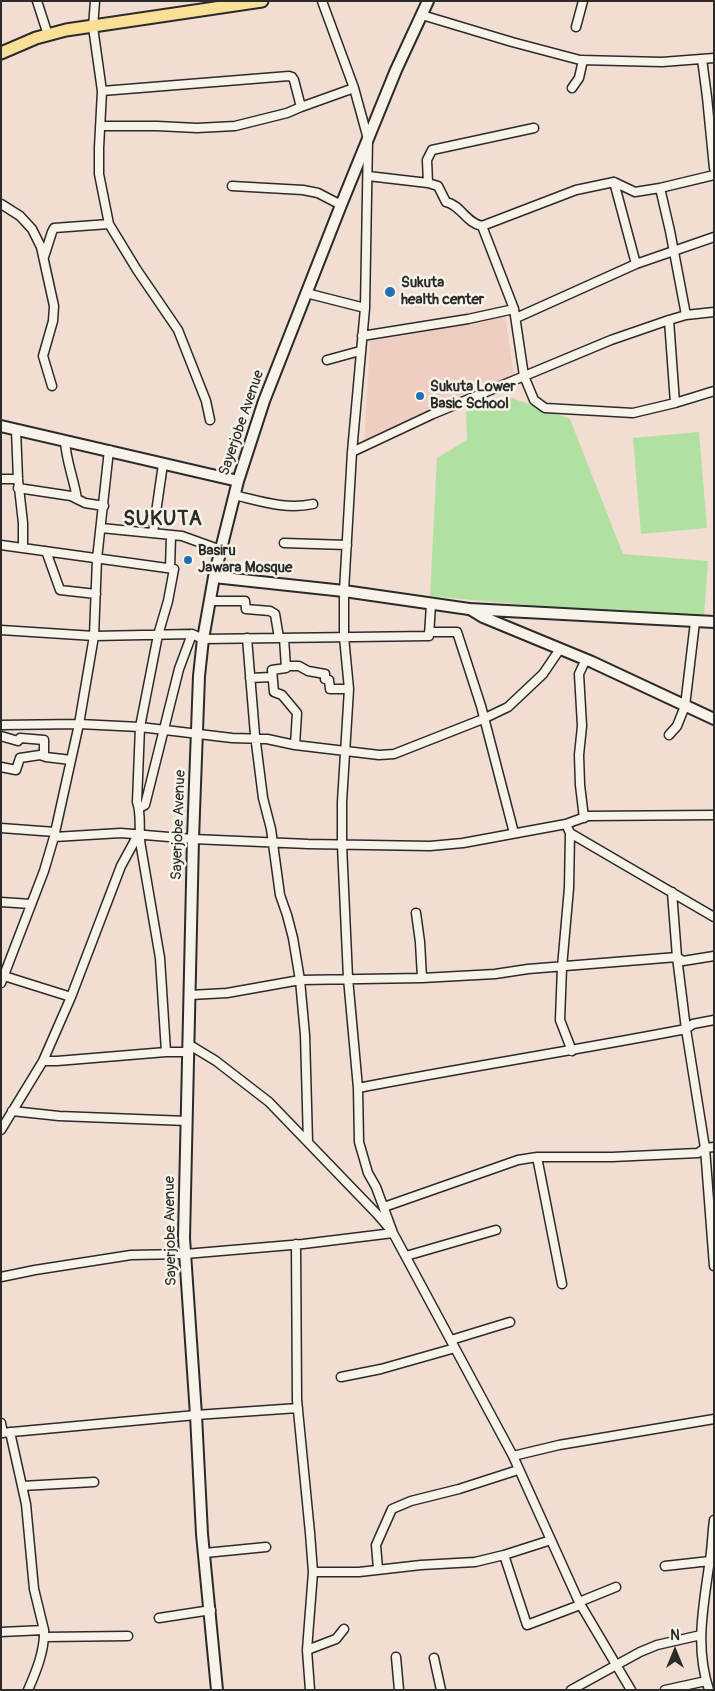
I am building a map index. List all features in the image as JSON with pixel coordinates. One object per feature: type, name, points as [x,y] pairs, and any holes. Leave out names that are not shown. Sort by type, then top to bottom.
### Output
[{"type":"main road","points":[[1,53],[66,30],[262,1]]},
{"type":"street","points":[[37,1],[48,35]]},
{"type":"street","points":[[95,1],[93,27],[102,91],[99,174],[109,224],[137,270],[178,330],[206,401],[210,420]]},
{"type":"street","points":[[322,1],[354,88],[368,139],[365,308],[352,452],[344,591],[344,638],[349,688],[342,845],[348,978],[358,1088],[357,1122],[361,1151],[368,1173],[376,1186],[393,1234]]},
{"type":"street","name":"Sayerjobe Avenue","points":[[217,1690],[205,1553],[184,1238],[193,839],[203,638],[214,577],[234,495],[264,401],[340,205],[396,70],[428,1]]},
{"type":"street","points":[[576,27],[583,1]]},
{"type":"street","points":[[422,15],[512,42],[583,60],[662,62],[714,58]]},
{"type":"street","points":[[702,59],[708,97],[714,168]]},
{"type":"street","points":[[572,88],[579,78],[583,60]]},
{"type":"street","points":[[102,91],[288,76],[294,80],[301,107]]},
{"type":"street","points":[[100,126],[197,128],[235,126],[287,113],[354,88]]},
{"type":"street","points":[[428,182],[427,160],[432,150],[534,128]]},
{"type":"street","points":[[368,176],[428,182],[438,186],[446,202],[452,203],[472,223],[482,226],[576,190],[614,182],[635,192],[714,175]]},
{"type":"street","points":[[614,182],[636,264]]},
{"type":"street","points":[[232,186],[303,190],[318,193],[340,205]]},
{"type":"street","points":[[660,188],[686,315]]},
{"type":"street","points":[[1,204],[20,216],[32,229],[41,247],[54,306],[53,321],[43,356],[52,386]]},
{"type":"street","points":[[44,259],[54,228],[109,224]]},
{"type":"street","points":[[482,226],[514,309],[524,376],[534,400],[545,408],[633,413],[676,404],[714,391]]},
{"type":"street","points":[[516,318],[636,264],[714,237]]},
{"type":"street","points":[[306,293],[365,308]]},
{"type":"street","points":[[362,336],[468,319],[514,309]]},
{"type":"street","points":[[352,452],[433,414],[611,340],[686,315],[714,312]]},
{"type":"street","points":[[669,320],[676,404]]},
{"type":"street","points":[[327,360],[360,351]]},
{"type":"street","points":[[1,426],[238,481]]},
{"type":"street","points":[[16,430],[23,548]]},
{"type":"street","points":[[65,441],[66,454],[74,480],[77,499]]},
{"type":"street","points":[[71,997],[3,980],[44,871],[55,835],[79,724],[94,636],[97,559],[109,450]]},
{"type":"street","points":[[153,533],[163,464]]},
{"type":"street","points":[[1,479],[18,479]]},
{"type":"street","points":[[18,488],[71,496],[85,503],[104,506]]},
{"type":"street","points":[[234,495],[281,506],[313,504]]},
{"type":"street","points":[[101,528],[182,536],[221,550]]},
{"type":"street","points":[[170,568],[171,536]]},
{"type":"street","points":[[284,543],[347,545]]},
{"type":"street","points":[[1,545],[174,569],[170,593],[158,634],[140,727],[137,802],[139,808],[139,833],[160,958],[166,1052]]},
{"type":"street","points":[[46,551],[60,590],[96,594]]},
{"type":"street","points":[[214,577],[344,591],[469,609],[714,622]]},
{"type":"street","points":[[210,601],[246,601],[246,609],[270,611],[275,614],[282,638],[286,666]]},
{"type":"street","points":[[1,630],[94,636],[192,634],[203,638],[429,636],[431,604]]},
{"type":"street","points":[[469,609],[483,617],[586,659],[714,719]]},
{"type":"street","points":[[669,735],[678,726],[685,706],[695,622]]},
{"type":"street","points":[[429,632],[457,632],[481,706],[514,833]]},
{"type":"street","points":[[139,808],[145,805],[179,669],[192,634]]},
{"type":"street","points":[[247,638],[255,739],[263,798],[280,895],[288,915],[300,980],[305,1036],[308,1142]]},
{"type":"street","points":[[1,725],[79,724],[140,727],[267,740],[379,755],[394,754],[483,719],[508,707],[543,674],[560,649]]},
{"type":"street","points":[[584,818],[580,785],[579,755],[582,726],[579,674],[586,659]]},
{"type":"street","points":[[295,745],[297,713],[282,695],[274,692],[272,670],[286,668],[286,666],[299,666],[313,672],[325,674],[325,678],[329,680],[330,689],[349,688]]},
{"type":"street","points":[[250,678],[272,677]]},
{"type":"street","points":[[1,736],[18,741],[20,738],[44,740],[44,756]]},
{"type":"street","points":[[1,767],[16,770],[20,758],[40,755],[71,760]]},
{"type":"street","points":[[1,828],[55,835],[121,832],[193,839],[342,845],[430,846],[463,843],[566,824],[588,816],[714,815]]},
{"type":"street","points":[[566,824],[570,833],[569,888],[562,968],[560,1020],[572,1051]]},
{"type":"street","points":[[1,1130],[44,1061],[122,866],[139,833]]},
{"type":"street","points":[[570,833],[714,917]]},
{"type":"street","points":[[672,892],[677,957],[686,1029],[710,1148],[714,1266]]},
{"type":"street","points":[[1,902],[31,904]]},
{"type":"street","points":[[416,913],[422,978]]},
{"type":"street","points":[[1,954],[11,958]]},
{"type":"street","points":[[190,994],[226,993],[300,980],[422,978],[495,974],[528,969],[562,968],[677,957],[683,961],[714,956]]},
{"type":"street","points":[[358,1088],[483,1064],[572,1051],[686,1029],[693,1024],[714,1020]]},
{"type":"street","points":[[44,1061],[166,1052],[188,1048],[216,1061],[270,1102],[377,1214],[393,1234],[406,1256],[513,1456],[579,1604],[631,1690]]},
{"type":"street","points":[[12,1111],[59,1116],[187,1121]]},
{"type":"street","points":[[384,1208],[518,1160],[537,1157],[612,1157],[698,1153],[710,1148]]},
{"type":"street","points":[[537,1157],[562,1284]]},
{"type":"street","points":[[406,1256],[496,1230]]},
{"type":"street","points":[[1,1277],[131,1255],[185,1254],[393,1234]]},
{"type":"street","points":[[296,1244],[298,1408],[313,1572],[307,1650],[310,1690]]},
{"type":"street","points":[[451,1340],[510,1322]]},
{"type":"street","points":[[341,1377],[381,1369],[455,1348]]},
{"type":"street","points":[[5,1433],[298,1408]]},
{"type":"street","points":[[513,1456],[559,1445],[714,1419]]},
{"type":"street","points":[[1,1423],[26,1504],[34,1589],[44,1634],[36,1673],[28,1690]]},
{"type":"street","points":[[378,1569],[376,1545],[392,1509],[411,1501],[458,1489],[518,1470]]},
{"type":"street","points":[[22,1486],[94,1482]]},
{"type":"street","points":[[709,1690],[702,1660],[701,1635],[703,1601],[710,1561],[714,1520]]},
{"type":"street","points":[[313,1572],[359,1572],[475,1562],[551,1540]]},
{"type":"street","points":[[205,1553],[266,1547]]},
{"type":"street","points":[[504,1555],[527,1625],[616,1587]]},
{"type":"street","points":[[665,1566],[710,1561]]},
{"type":"street","points":[[159,1618],[210,1610]]},
{"type":"street","points":[[307,1650],[336,1639],[344,1629]]},
{"type":"street","points":[[1,1632],[128,1636]]},
{"type":"street","points":[[571,1690],[656,1645],[701,1635]]},
{"type":"street","points":[[396,1657],[399,1690]]},
{"type":"street","points":[[434,1658],[441,1690]]},
{"type":"street","points":[[665,1690],[706,1682]]},
{"type":"shaded area","name":"Sukuta Lower Basic School","points":[[505,314],[514,378],[364,448],[370,341],[415,334]]},
{"type":"green space","points":[[509,397],[570,419],[623,554],[708,561],[704,615],[550,607],[430,596],[437,458],[467,440],[466,412]]},
{"type":"green space","points":[[699,432],[707,528],[641,534],[633,438]]},
{"type":"place","name":"Sukuta health center","points":[[390,292]]},
{"type":"place","name":"Sukuta Lower Basic School","points":[[420,396]]},
{"type":"place","name":"Basiru Jawara Mosque","points":[[188,560]]},
{"type":"district","name":"SUKUTA","points":[[163,520]]}]
